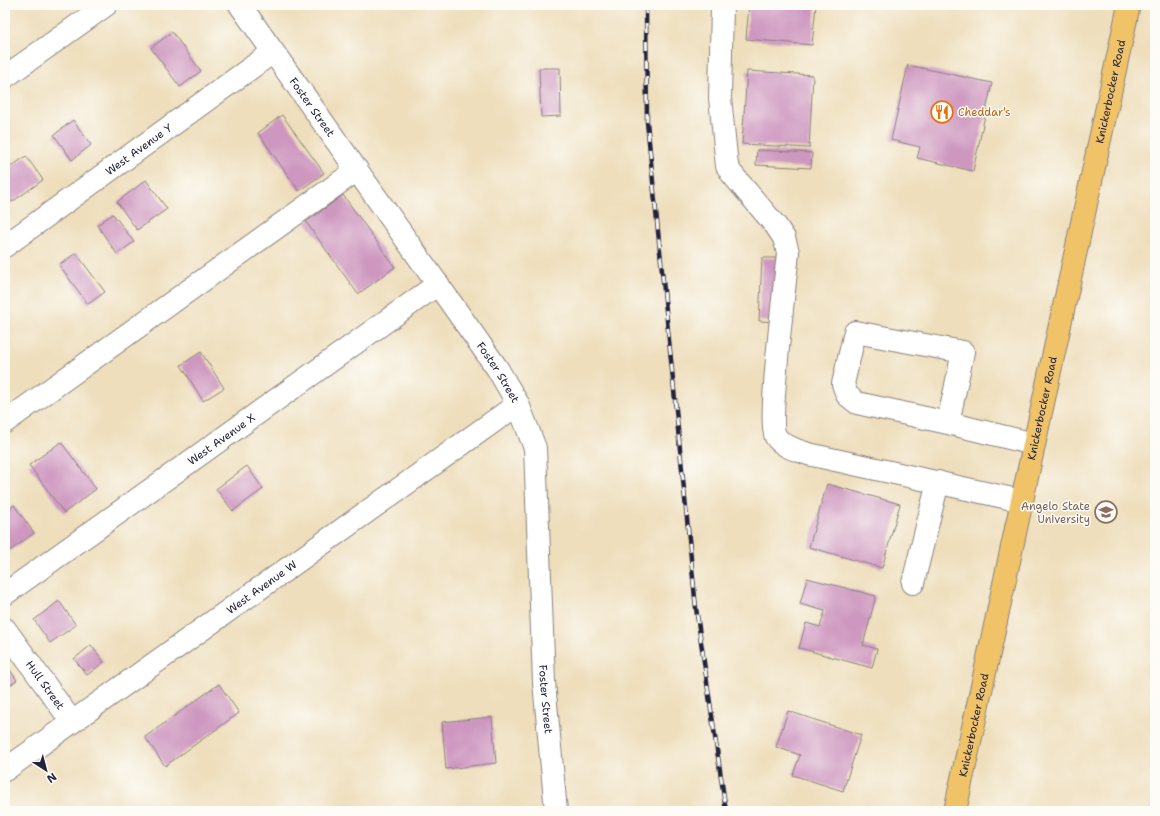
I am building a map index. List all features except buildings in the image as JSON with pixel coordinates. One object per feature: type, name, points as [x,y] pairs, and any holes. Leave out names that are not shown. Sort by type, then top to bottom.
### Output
[{"type":"main road","name":"Knickerbocker Road","points":[[955,811],[1129,5]]},
{"type":"street","points":[[5,77],[106,5]]},
{"type":"street","name":"Foster Street","points":[[240,5],[497,368],[518,404],[535,448],[544,682],[556,811]]},
{"type":"street","points":[[722,5],[720,98],[727,166],[776,226],[784,238],[788,252],[775,389],[773,426],[776,437],[784,445],[808,454],[1022,501]]},
{"type":"street","name":"West Avenue Y","points":[[5,246],[273,52]]},
{"type":"street","points":[[5,422],[356,170]]},
{"type":"street","name":"West Avenue X","points":[[5,594],[438,284]]},
{"type":"street","points":[[948,423],[963,352],[855,332],[843,384],[847,395],[857,403],[1034,444]]},
{"type":"street","name":"West Avenue W","points":[[5,770],[518,404]]},
{"type":"street","points":[[913,583],[938,482]]},
{"type":"street","name":"Hull Street","points":[[5,629],[72,722]]},
{"type":"railway","points":[[646,5],[647,122],[696,608],[726,811]]},
{"type":"place","name":"Cheddar's","points":[[942,112]]},
{"type":"place","name":"Angelo State University","points":[[1106,512]]}]
